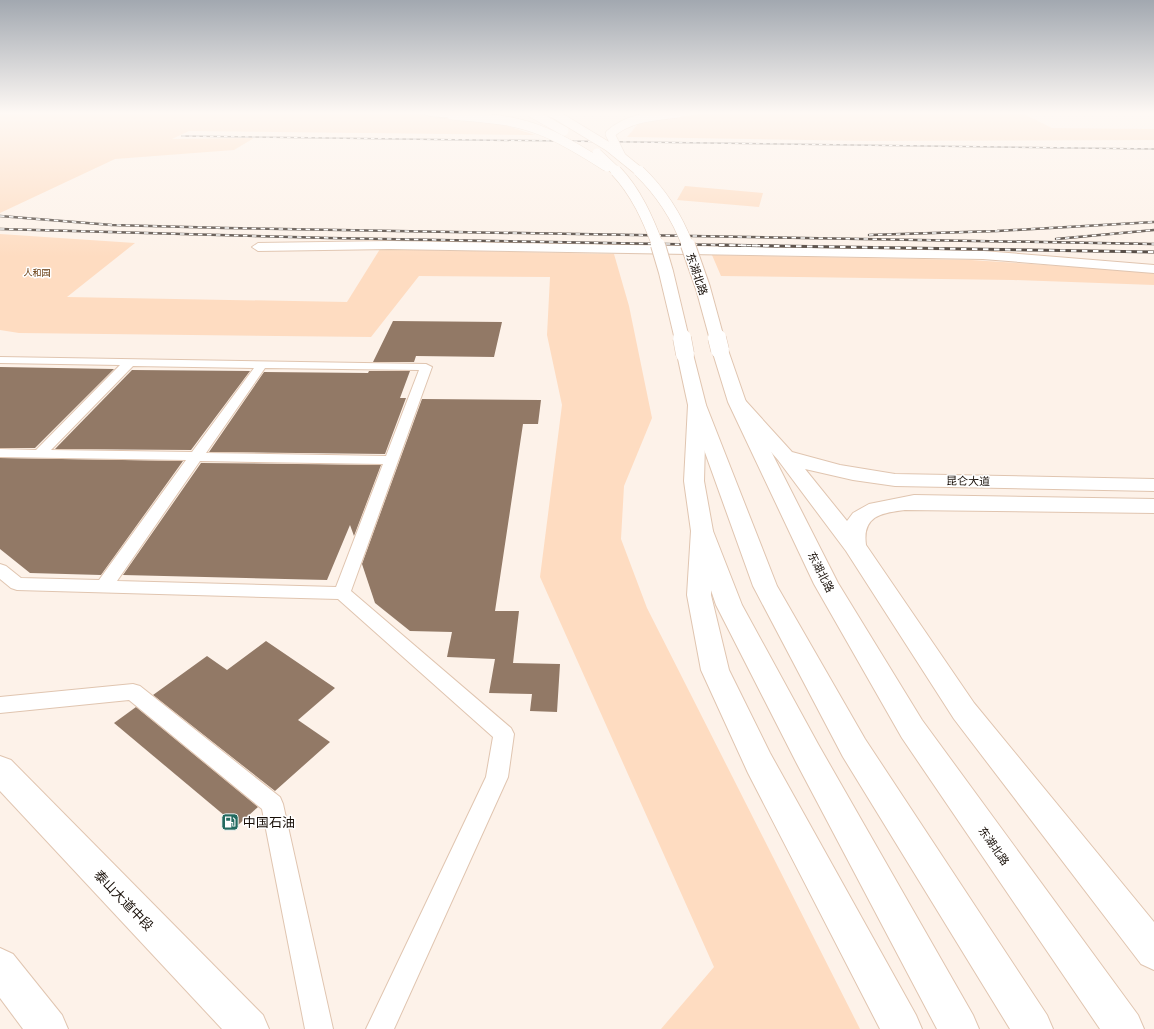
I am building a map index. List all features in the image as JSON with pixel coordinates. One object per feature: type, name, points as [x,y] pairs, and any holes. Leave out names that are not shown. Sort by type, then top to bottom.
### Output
[{"type":"main road","points":[[597,161],[616,172]]},
{"type":"main road","points":[[605,161],[633,190],[646,213],[660,252],[674,304],[697,405],[766,586],[854,748],[1033,1029]]},
{"type":"main road","name":"东湖北路","points":[[626,161],[654,187],[681,228],[707,301],[720,350],[738,402],[826,584],[912,729],[1124,1029]]},
{"type":"main road","points":[[258,247],[390,245],[983,255],[1154,269]]},
{"type":"main road","points":[[738,402],[785,456],[854,546],[964,711],[1154,952]]},
{"type":"main road","points":[[697,405],[694,481],[702,531],[729,605],[807,753],[959,1029]]},
{"type":"main road","name":"昆仑大道","points":[[785,456],[825,469],[895,480],[1154,485]]},
{"type":"main road","name":"昆仑大道","points":[[854,546],[853,532],[859,519],[875,509],[894,504],[1154,506]]},
{"type":"main road","points":[[702,531],[698,595],[715,670],[759,763],[902,1029]]},
{"type":"main road","name":"泰山大道中段","points":[[0,770],[249,1029]]},
{"type":"main road","points":[[0,967],[48,1029]]},
{"type":"lane","points":[[0,360],[426,367],[342,593]]},
{"type":"lane","points":[[38,454],[130,362]]},
{"type":"lane","points":[[105,585],[262,364]]},
{"type":"lane","points":[[0,453],[392,460]]},
{"type":"lane","points":[[0,570],[17,584],[105,585],[342,593],[504,734],[497,777],[380,1029]]},
{"type":"lane","points":[[0,705],[133,692],[272,804],[319,1029]]},
{"type":"green space","points":[[0,161],[111,161],[0,213]]},
{"type":"green space","points":[[685,186],[763,193],[759,207],[677,200]]},
{"type":"green space","name":"人和园","points":[[0,234],[135,243],[67,297],[347,302],[380,249],[614,254],[629,306],[652,418],[624,486],[621,539],[647,608],[860,1029],[661,1029],[714,967],[540,577],[562,405],[547,335],[550,277],[419,276],[371,337],[19,333],[0,330]]},
{"type":"green space","points":[[712,255],[971,260],[1154,272],[1154,285],[1013,280],[721,276]]},
{"type":"building","points":[[393,321],[502,322],[494,357],[416,356],[414,362],[373,362]]},
{"type":"building","points":[[0,367],[114,369],[35,448],[0,448]]},
{"type":"building","points":[[132,370],[250,371],[191,450],[55,449]]},
{"type":"building","points":[[369,371],[410,371],[400,398],[406,398],[385,454],[209,452],[264,372],[368,373]]},
{"type":"building","points":[[422,399],[541,400],[538,424],[523,424],[495,611],[519,611],[513,663],[560,664],[557,712],[530,711],[532,694],[489,693],[495,659],[447,657],[452,632],[410,631],[375,603],[362,564]]},
{"type":"building","points":[[0,458],[183,461],[101,575],[30,573],[0,549]]},
{"type":"building","points":[[201,463],[381,465],[354,536],[350,525],[327,580],[123,575]]},
{"type":"building","points":[[266,641],[335,688],[298,720],[330,742],[275,791],[153,695],[207,656],[227,670]]},
{"type":"building","points":[[136,707],[258,807],[237,826],[114,723]]},
{"type":"railway","points":[[0,216],[112,225],[226,228],[1154,244]]},
{"type":"railway","points":[[869,235],[997,231],[1154,222]]},
{"type":"railway","points":[[0,229],[329,238],[749,245]]},
{"type":"railway","points":[[1056,239],[1154,230]]},
{"type":"railway","points":[[719,245],[749,245]]},
{"type":"railway","points":[[749,245],[1154,252]]},
{"type":"railway","points":[[749,245],[778,246]]},
{"type":"place","name":"中国石油","points":[[230,822]]}]
